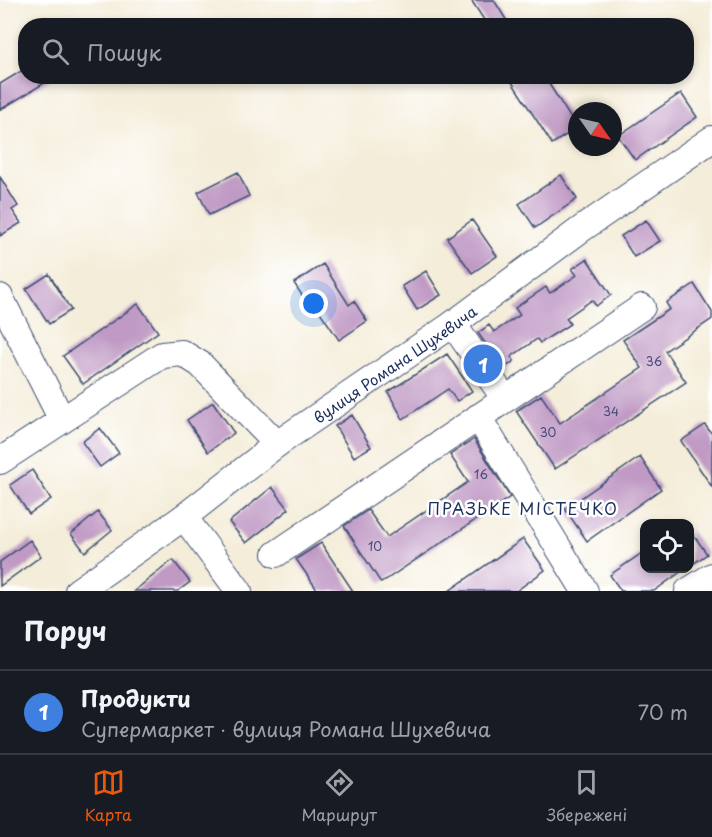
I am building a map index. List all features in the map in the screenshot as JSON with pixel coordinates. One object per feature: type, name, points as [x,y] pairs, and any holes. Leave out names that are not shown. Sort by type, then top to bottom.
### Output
[{"type":"street","name":"вулиця Романа Шухевича","points":[[78,591],[184,517],[277,444],[453,324],[580,230],[712,139]]},
{"type":"street","points":[[0,297],[62,420]]},
{"type":"street","points":[[276,554],[642,307]]},
{"type":"street","points":[[453,324],[505,399]]},
{"type":"street","points":[[0,461],[162,355],[182,353],[200,364],[277,444]]},
{"type":"street","points":[[478,417],[585,591]]},
{"type":"street","points":[[184,517],[239,591]]},
{"type":"street","points":[[688,591],[712,576]]},
{"type":"building","points":[[471,0],[494,0],[505,18],[483,18]]},
{"type":"building","points":[[18,73],[18,84],[43,84],[0,110],[0,84]]},
{"type":"building","points":[[513,84],[549,84],[568,114],[568,134],[552,144]]},
{"type":"building","points":[[681,93],[697,117],[635,160],[622,142],[622,133]]},
{"type":"building","points":[[238,172],[249,196],[209,215],[198,192]]},
{"type":"building","points":[[561,175],[577,199],[535,228],[519,204]]},
{"type":"building","points":[[0,177],[18,206],[12,210],[21,223],[0,236]]},
{"type":"building","points":[[472,220],[497,256],[472,273],[447,238]]},
{"type":"building","points":[[646,220],[660,241],[634,257],[621,236]]},
{"type":"building","points":[[587,259],[611,295],[596,306],[592,300],[566,318],[570,324],[540,343],[537,339],[511,357],[514,361],[503,369],[478,333],[489,325],[494,332],[520,315],[515,308],[546,287],[550,293],[577,275],[572,269]]},
{"type":"building","points":[[323,264],[349,305],[354,301],[367,321],[339,340],[312,300],[307,303],[294,283]]},
{"type":"building","points":[[426,271],[441,295],[417,310],[402,286]]},
{"type":"building","points":[[49,274],[71,310],[49,324],[26,289]]},
{"type":"building","points":[[694,284],[712,312],[712,319],[665,351],[686,382],[555,469],[516,411],[541,395],[560,423],[642,368],[623,340],[670,309],[666,303]]},
{"type":"building","points":[[138,304],[158,332],[83,384],[63,356]]},
{"type":"building","points":[[447,354],[472,391],[457,401],[448,389],[403,419],[388,392]]},
{"type":"building","points":[[213,402],[234,433],[208,452],[187,420]]},
{"type":"building","points":[[352,415],[371,447],[354,457],[335,426]]},
{"type":"building","points":[[705,425],[712,434],[712,487],[681,441]]},
{"type":"building","points":[[100,428],[119,453],[100,467],[82,442]]},
{"type":"building","points":[[474,439],[510,497],[381,583],[344,526],[368,510],[387,537],[468,482],[450,455]]},
{"type":"building","points":[[640,457],[661,489],[587,541],[565,509]]},
{"type":"building","points":[[32,470],[51,499],[29,514],[10,485]]},
{"type":"building","points":[[272,487],[289,509],[246,543],[229,522]]},
{"type":"building","points":[[98,512],[112,530],[85,552],[71,534]]},
{"type":"building","points":[[694,536],[707,554],[694,563]]},
{"type":"building","points":[[523,539],[545,570],[516,591],[449,591]]},
{"type":"building","points":[[30,540],[41,556],[0,586],[0,562]]},
{"type":"building","points":[[321,543],[353,591],[318,591],[296,559]]},
{"type":"building","points":[[640,554],[640,573],[679,573],[654,591],[621,591],[610,575]]},
{"type":"building","points":[[173,560],[190,582],[178,591],[134,591]]},
{"type":"place","name":"Продукти","points":[[483,364]]},
{"type":"district","name":"ПРАЗЬКЕ МІСТЕЧКО","points":[[523,508]]}]
